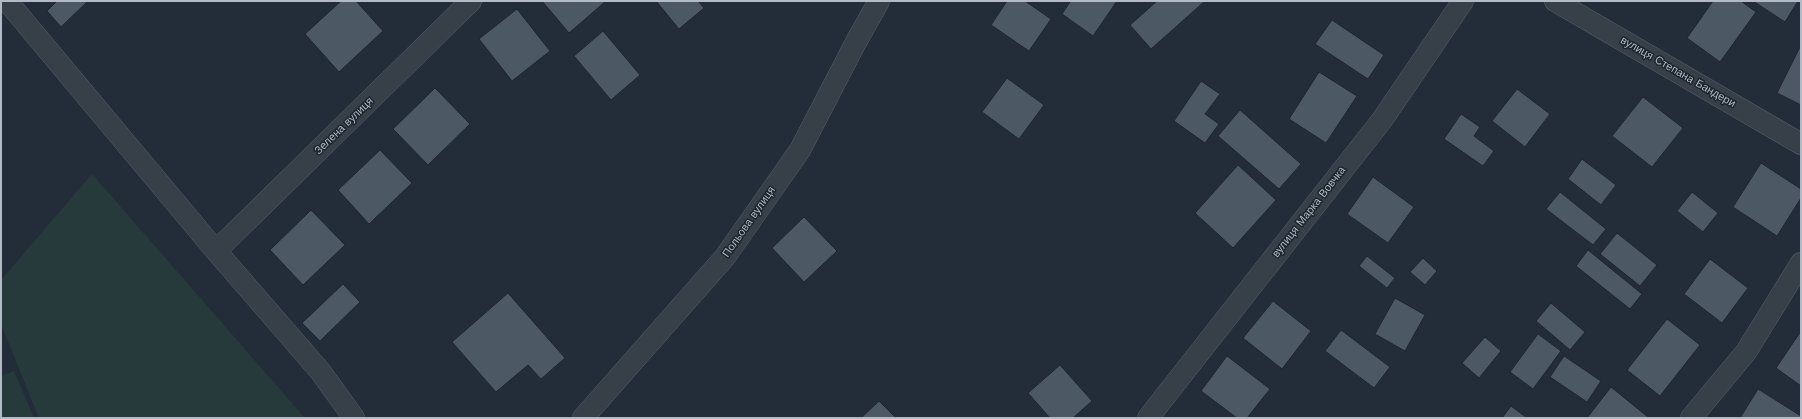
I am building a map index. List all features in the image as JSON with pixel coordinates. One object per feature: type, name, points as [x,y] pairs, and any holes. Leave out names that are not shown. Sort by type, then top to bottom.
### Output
[{"type":"street","points":[[7,1],[216,251],[320,371],[354,418]]},
{"type":"street","name":"Зелена вулиця","points":[[216,251],[471,1]]},
{"type":"street","name":"Польова вулиця","points":[[583,418],[729,251],[800,150],[879,1]]},
{"type":"street","name":"вулиця Марка Вовчка","points":[[1148,418],[1382,120],[1463,1]]},
{"type":"street","name":"вулиця Степана Бандери","points":[[1555,1],[1801,144]]},
{"type":"street","points":[[1691,418],[1746,352],[1801,263]]},
{"type":"green space","points":[[92,174],[305,418],[39,418],[1,324],[1,280]]},
{"type":"green space","points":[[14,371],[34,418],[1,418],[1,376]]},
{"type":"building","points":[[57,1],[88,1],[61,27],[47,11]]},
{"type":"building","points":[[341,1],[356,1],[383,31],[339,72],[305,34]]},
{"type":"building","points":[[542,1],[606,1],[569,33]]},
{"type":"building","points":[[656,1],[698,1],[704,8],[679,29]]},
{"type":"building","points":[[1007,1],[1025,1],[1051,19],[1029,51],[991,25]]},
{"type":"building","points":[[1068,1],[1117,1],[1093,36],[1062,14],[1070,2]]},
{"type":"building","points":[[1157,1],[1205,1],[1151,49],[1130,25]]},
{"type":"building","points":[[1713,1],[1741,1],[1756,12],[1720,62],[1687,38]]},
{"type":"building","points":[[1753,1],[1798,1],[1785,22]]},
{"type":"building","points":[[517,9],[550,51],[512,81],[479,39]]},
{"type":"building","points":[[1332,20],[1384,55],[1368,79],[1315,44]]},
{"type":"building","points":[[603,31],[640,75],[611,100],[574,56]]},
{"type":"building","points":[[1801,45],[1801,105],[1777,93]]},
{"type":"building","points":[[1319,72],[1357,96],[1326,143],[1289,119]]},
{"type":"building","points":[[1007,78],[1044,105],[1019,139],[982,112]]},
{"type":"building","points":[[1201,81],[1220,94],[1205,114],[1219,124],[1205,143],[1174,121]]},
{"type":"building","points":[[435,88],[470,124],[428,165],[393,129]]},
{"type":"building","points":[[1517,89],[1550,114],[1525,147],[1492,121]]},
{"type":"building","points":[[1643,97],[1683,128],[1652,167],[1612,136]]},
{"type":"building","points":[[1240,110],[1301,164],[1279,189],[1218,136]]},
{"type":"building","points":[[1461,114],[1480,127],[1474,136],[1494,151],[1483,166],[1444,139]]},
{"type":"building","points":[[380,150],[412,183],[369,224],[338,190]]},
{"type":"building","points":[[1582,159],[1616,185],[1601,205],[1568,179]]},
{"type":"building","points":[[1761,163],[1801,189],[1801,198],[1777,236],[1733,207]]},
{"type":"building","points":[[1238,165],[1276,200],[1233,248],[1195,213]]},
{"type":"building","points":[[1373,177],[1414,207],[1388,243],[1347,214]]},
{"type":"building","points":[[1560,192],[1606,229],[1593,245],[1546,209]]},
{"type":"building","points":[[1692,192],[1718,213],[1703,232],[1677,211]]},
{"type":"building","points":[[311,210],[345,245],[303,285],[270,250]]},
{"type":"building","points":[[804,217],[837,251],[804,282],[772,248]]},
{"type":"building","points":[[1617,233],[1657,265],[1640,286],[1600,254]]},
{"type":"building","points":[[1588,250],[1642,294],[1630,309],[1576,266]]},
{"type":"building","points":[[1367,256],[1395,278],[1387,288],[1359,266]]},
{"type":"building","points":[[1423,258],[1437,271],[1425,285],[1410,272]]},
{"type":"building","points":[[1710,259],[1748,288],[1722,323],[1684,294]]},
{"type":"building","points":[[343,284],[360,302],[320,341],[302,323]]},
{"type":"building","points":[[508,293],[565,358],[541,379],[528,365],[496,392],[452,342]]},
{"type":"building","points":[[1395,298],[1425,315],[1405,351],[1375,334]]},
{"type":"building","points":[[1273,301],[1311,331],[1282,369],[1243,338]]},
{"type":"building","points":[[1551,303],[1585,332],[1570,350],[1536,321]]},
{"type":"building","points":[[1667,319],[1700,345],[1660,396],[1627,370]]},
{"type":"building","points":[[1341,330],[1390,367],[1374,388],[1325,351]]},
{"type":"building","points":[[1801,331],[1801,386],[1776,368]]},
{"type":"building","points":[[1538,334],[1561,351],[1533,389],[1510,372]]},
{"type":"building","points":[[1485,337],[1501,351],[1479,378],[1462,363]]},
{"type":"building","points":[[1227,356],[1270,389],[1247,418],[1237,418],[1201,391]]},
{"type":"building","points":[[1564,356],[1601,381],[1587,402],[1550,377]]},
{"type":"building","points":[[1060,365],[1092,401],[1073,418],[1050,418],[1028,393]]},
{"type":"building","points":[[1611,387],[1648,417],[1587,418]]},
{"type":"building","points":[[1758,389],[1801,416],[1800,418],[1740,418]]},
{"type":"building","points":[[879,401],[896,418],[861,418]]},
{"type":"building","points":[[1511,406],[1527,418],[1502,418]]}]
